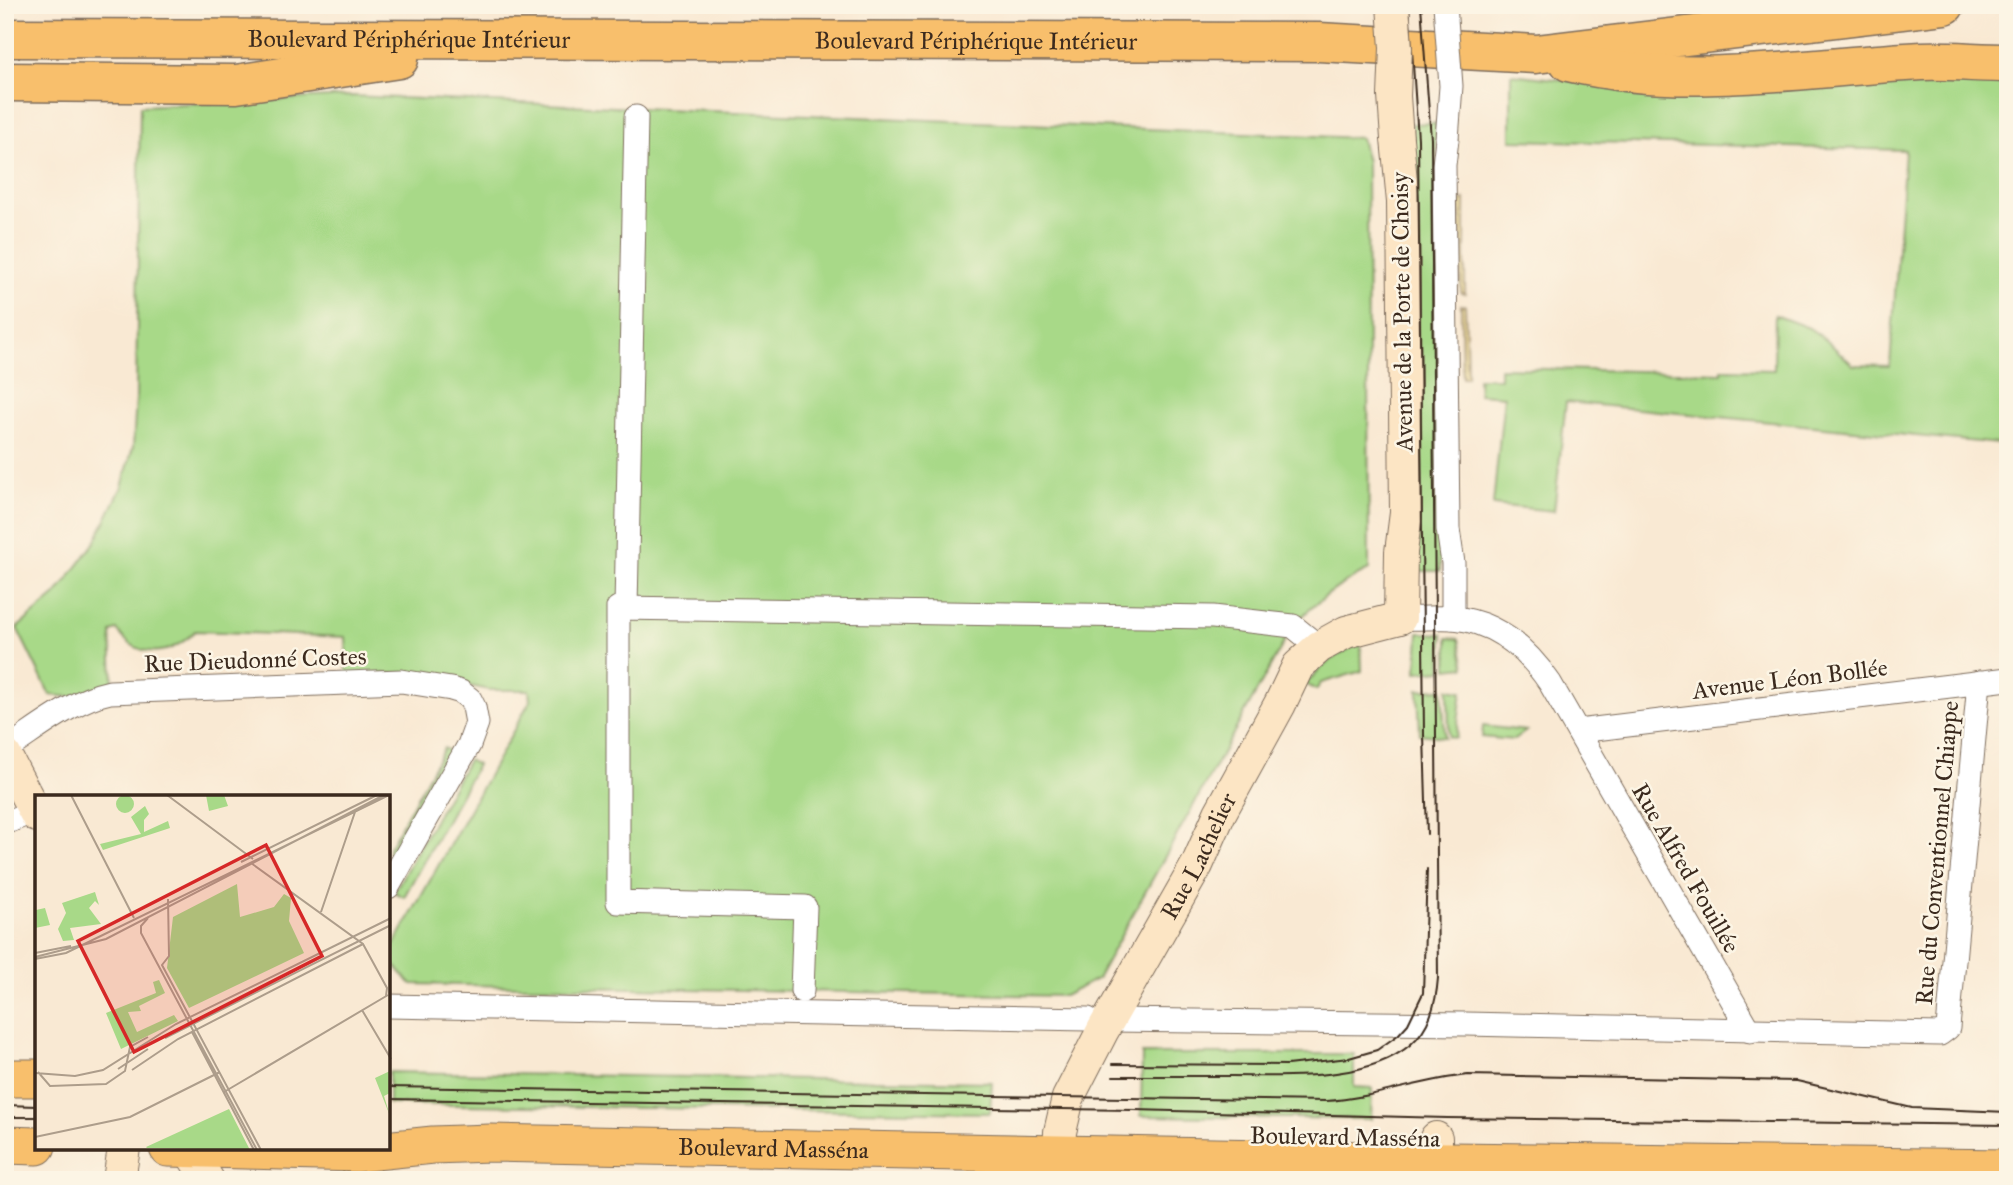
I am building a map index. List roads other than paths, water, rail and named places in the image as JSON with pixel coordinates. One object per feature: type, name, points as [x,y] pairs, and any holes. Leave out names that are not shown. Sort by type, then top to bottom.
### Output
[{"type":"highway","name":"Boulevard Périphérique Intérieur","points":[[5,38],[1319,42],[1536,54],[1945,5]]},
{"type":"highway","points":[[5,82],[236,84],[522,41]]},
{"type":"highway","points":[[1536,54],[1591,67],[1648,75],[1705,75],[1925,61],[2008,63]]},
{"type":"main road","name":"Avenue de la Porte de Choisy","points":[[1394,5],[1394,96],[1403,202],[1406,513],[1400,578],[1400,618]]},
{"type":"main road","name":"Rue Lachelier","points":[[1059,1143],[1064,1109],[1099,1020],[1197,865],[1220,813],[1298,666],[1319,647],[1346,632],[1400,618]]},
{"type":"main road","points":[[5,753],[35,812]]},
{"type":"main road","points":[[5,1078],[35,1078]]},
{"type":"main road","name":"Boulevard Masséna","points":[[390,1124],[1059,1143],[1436,1159],[2008,1168]]},
{"type":"main road","name":"Boulevard Masséna","points":[[1436,1159],[1494,1141],[2008,1150]]},
{"type":"main road","name":"Boulevard Masséna","points":[[390,1149],[490,1143],[1059,1143]]},
{"type":"main road","points":[[5,1145],[35,1146]]},
{"type":"main road","points":[[119,1180],[124,1150]]},
{"type":"main road","points":[[189,1150],[208,1180]]},
{"type":"main road","name":"Boulevard Masséna","points":[[255,1150],[356,1153],[385,1150]]},
{"type":"street","name":"Avenue de la Porte de Choisy","points":[[1445,5],[1451,86],[1444,165],[1448,529],[1453,563],[1453,618]]},
{"type":"street","points":[[626,608],[636,117]]},
{"type":"street","points":[[802,991],[805,907],[618,902],[618,608],[1213,617],[1293,626],[1319,647]]},
{"type":"street","name":"Rue Alfred Fouillée","points":[[1400,618],[1453,618],[1487,627],[1515,642],[1527,652],[1550,682],[1750,1031]]},
{"type":"street","name":"Avenue Léon Bollée","points":[[1578,731],[2008,679]]},
{"type":"street","name":"Rue Dieudonné Costes","points":[[5,753],[77,704],[95,695],[110,692],[401,681],[461,692],[470,699],[477,723],[469,745],[390,883]]},
{"type":"street","name":"Rue du Conventionnel Chiappe","points":[[1750,1031],[1940,1034],[1948,1028],[1979,682]]},
{"type":"street","points":[[5,823],[35,814]]},
{"type":"street","points":[[390,1006],[1750,1031]]},
{"type":"tram line","points":[[1409,5],[1418,139],[1427,834]]},
{"type":"tram line","points":[[1113,1076],[1300,1076],[1349,1071],[1392,1057],[1410,1045],[1423,1031],[1434,1006],[1438,978],[1431,139],[1421,5]]},
{"type":"tram line","points":[[1113,1064],[1287,1065],[1349,1058],[1377,1050],[1408,1024],[1423,993],[1427,869]]},
{"type":"tram line","points":[[390,1087],[1326,1101],[1468,1075],[1797,1081],[1912,1108],[2008,1112]]},
{"type":"tram line","points":[[390,1099],[2008,1125]]},
{"type":"tram line","points":[[5,1105],[35,1106]]},
{"type":"tram line","points":[[5,1117],[35,1117]]}]
